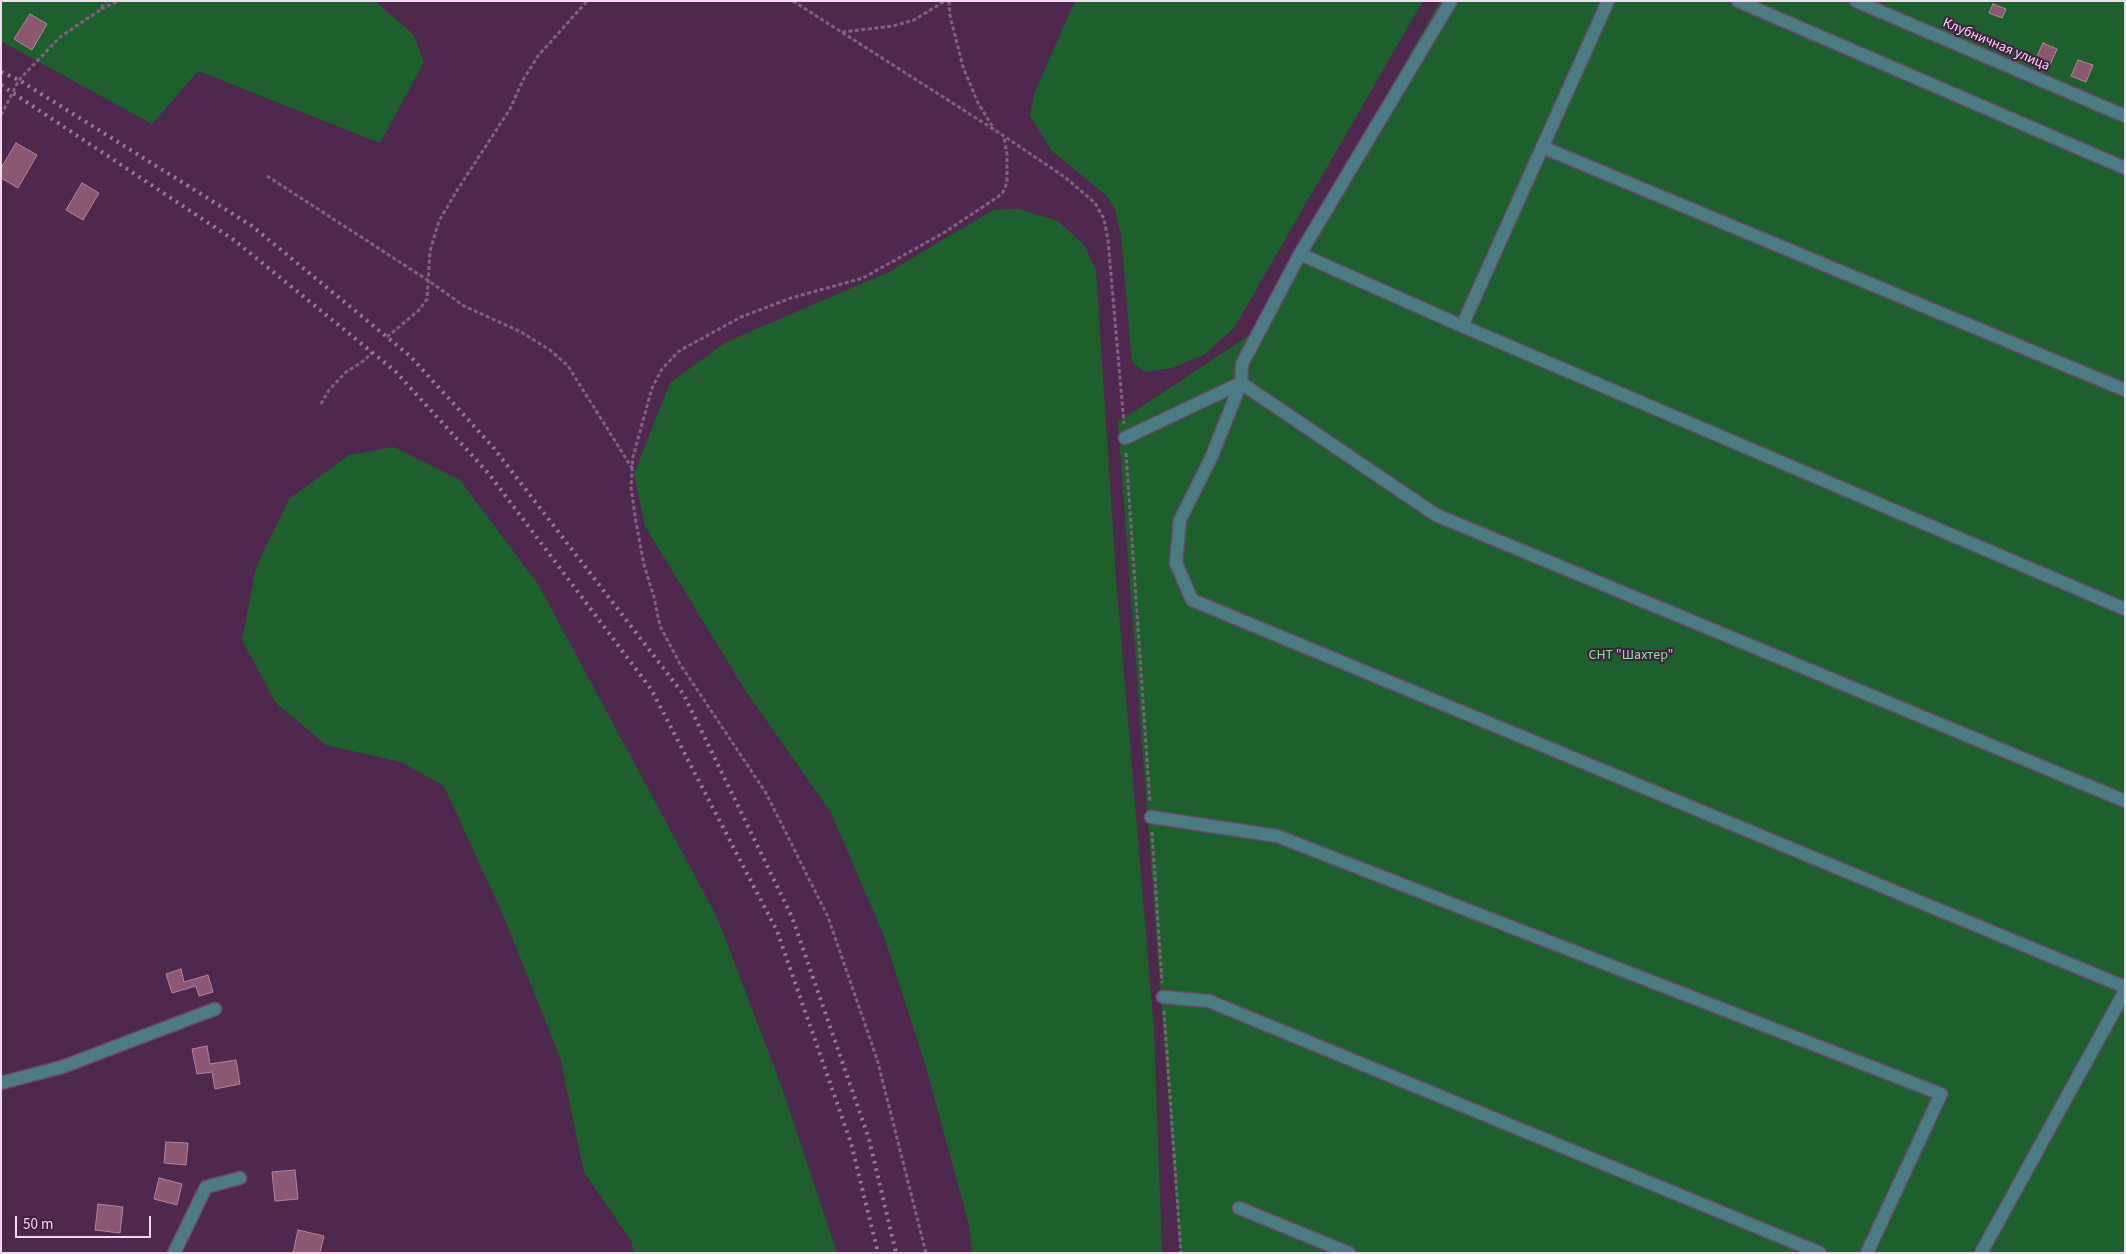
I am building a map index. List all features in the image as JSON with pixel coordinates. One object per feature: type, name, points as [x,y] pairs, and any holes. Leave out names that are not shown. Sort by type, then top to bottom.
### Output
[{"type":"street","points":[[1451,1],[1300,254],[1242,364],[1241,383],[1211,458],[1180,520],[1176,563],[1192,600],[2125,987]]},
{"type":"street","points":[[1462,326],[1608,1]]},
{"type":"street","points":[[1738,1],[2125,168]]},
{"type":"street","name":"Клубничная улица","points":[[1856,1],[2125,116]]},
{"type":"street","points":[[1542,147],[2125,390]]},
{"type":"street","points":[[1300,254],[1462,326],[2125,609]]},
{"type":"street","points":[[1125,438],[1241,383]]},
{"type":"street","points":[[1241,383],[1436,515],[2125,801]]},
{"type":"street","points":[[1151,818],[1277,836],[1941,1094],[1867,1253]]},
{"type":"street","points":[[1981,1253],[2125,991]]},
{"type":"street","points":[[1163,997],[1209,1001],[1820,1253]]},
{"type":"street","points":[[1,1083],[62,1066],[214,1009]]},
{"type":"street","points":[[174,1253],[206,1187],[240,1178]]},
{"type":"street","points":[[1239,1208],[1349,1253]]},
{"type":"path","points":[[100,10],[106,1]]},
{"type":"path","points":[[1,115],[19,80],[60,37],[100,10],[119,1]]},
{"type":"path","points":[[387,338],[419,310],[427,299],[430,251],[439,221],[510,109],[523,80],[538,56],[587,1]]},
{"type":"path","points":[[793,1],[1004,136],[1066,178],[1095,203],[1104,219],[1108,240],[1125,438],[1181,1253]]},
{"type":"path","points":[[841,32],[893,26],[914,20],[945,1]]},
{"type":"path","points":[[949,1],[950,16],[963,67],[978,103],[994,130]]},
{"type":"path","points":[[926,1253],[877,1059],[828,917],[766,793],[680,664],[660,626],[654,597],[644,565],[636,522],[632,469],[633,457],[652,388],[662,369],[679,350],[741,317],[791,298],[864,278],[945,232],[1002,194],[1007,183],[1007,155],[1004,136]]},
{"type":"path","points":[[267,176],[429,281],[464,306],[535,341],[568,366],[632,469]]},
{"type":"path","points":[[321,404],[329,390],[346,372],[365,360],[372,352]]},
{"type":"green space","points":[[1,1],[375,1],[413,34],[424,62],[380,143],[198,71],[152,124],[1,41]]},
{"type":"green space","points":[[1075,1],[1423,1],[1234,328],[1204,355],[1172,368],[1145,372],[1132,362],[1121,235],[1115,210],[1107,196],[1052,151],[1030,116],[1034,94]]},
{"type":"green space","name":"СНТ \"Шахтер\"","points":[[1440,1],[2125,1],[2125,1253],[1180,1253],[1118,422],[1250,335]]},
{"type":"green space","points":[[1019,209],[1058,221],[1085,246],[1096,271],[1116,577],[1154,1030],[1162,1253],[972,1253],[969,1225],[926,1067],[883,933],[830,811],[745,690],[645,526],[634,474],[670,383],[726,342],[889,272],[993,210]]},
{"type":"green space","points":[[394,447],[460,480],[538,584],[717,917],[781,1085],[837,1253],[633,1253],[632,1242],[584,1172],[560,1057],[504,917],[444,786],[401,762],[326,745],[276,703],[242,640],[256,568],[289,499],[349,455]]},
{"type":"building","points":[[1993,4],[2006,9],[2002,18],[1989,13]]},
{"type":"building","points":[[30,14],[47,24],[32,50],[14,39]]},
{"type":"building","points":[[2043,43],[2057,49],[2050,65],[2036,58]]},
{"type":"building","points":[[2078,60],[2093,65],[2086,82],[2071,76]]},
{"type":"building","points":[[16,143],[37,155],[18,188],[1,178],[1,168]]},
{"type":"building","points":[[82,183],[99,193],[83,220],[66,210]]},
{"type":"building","points":[[181,969],[184,982],[208,975],[213,992],[199,996],[196,986],[172,993],[166,974]]},
{"type":"building","points":[[207,1046],[210,1064],[236,1060],[240,1084],[215,1089],[212,1072],[197,1074],[192,1049]]},
{"type":"building","points":[[166,1142],[188,1143],[186,1165],[164,1163]]},
{"type":"building","points":[[295,1170],[298,1199],[275,1201],[272,1172]]},
{"type":"building","points":[[159,1178],[182,1184],[177,1205],[154,1199]]},
{"type":"building","points":[[98,1204],[123,1207],[120,1233],[95,1230]]},
{"type":"building","points":[[298,1230],[324,1236],[320,1253],[293,1253]]},
{"type":"railway","points":[[1,72],[19,80],[252,226],[410,356],[493,447],[684,695],[792,917],[869,1139],[896,1253]]},
{"type":"railway","points":[[1,85],[234,240],[395,371],[489,474],[651,689],[777,931],[851,1143],[878,1253]]}]
